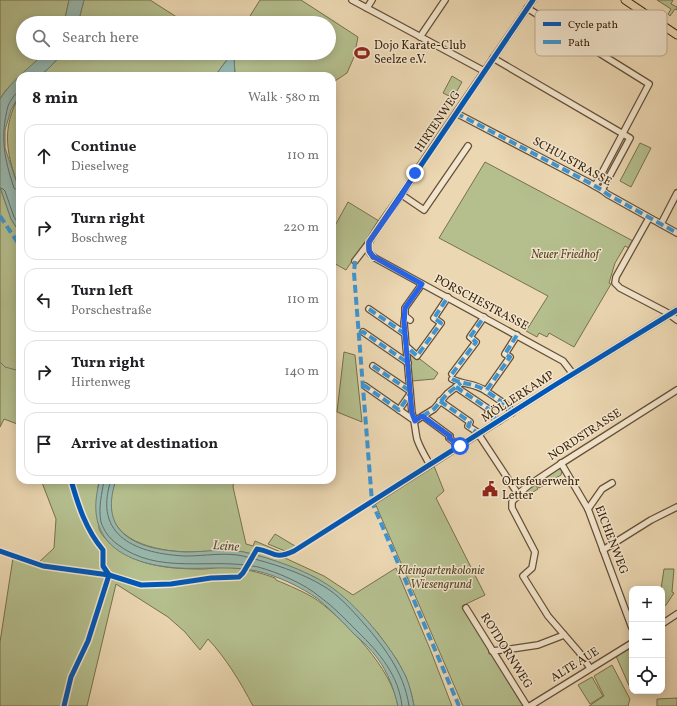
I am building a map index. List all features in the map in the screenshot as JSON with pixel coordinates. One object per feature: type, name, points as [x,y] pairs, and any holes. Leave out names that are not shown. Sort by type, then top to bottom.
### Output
[{"type":"main road","points":[[625,0],[640,10]]},
{"type":"main road","points":[[667,27],[676,33]]},
{"type":"street","points":[[352,0],[484,71]]},
{"type":"street","points":[[367,8],[372,0]]},
{"type":"street","points":[[420,37],[445,0]]},
{"type":"street","name":"HIRTENWEG","points":[[355,261],[402,195],[456,112],[533,0]]},
{"type":"street","points":[[527,8],[535,13]]},
{"type":"street","points":[[595,186],[649,84],[604,56]]},
{"type":"street","points":[[493,58],[630,138],[602,190]]},
{"type":"street","name":"SCHULSTRASSE","points":[[456,112],[595,186],[677,233]]},
{"type":"street","points":[[402,195],[424,210],[468,146]]},
{"type":"street","points":[[661,224],[677,193]]},
{"type":"street","points":[[649,218],[616,277],[615,283],[620,288],[666,312],[677,320]]},
{"type":"street","name":"PORSCHESTRASSE","points":[[369,242],[369,251],[374,257],[563,361],[573,374]]},
{"type":"street","points":[[422,284],[405,308],[408,318],[404,322],[412,413],[422,452],[430,465]]},
{"type":"street","points":[[406,346],[417,356],[441,323],[434,318],[448,298]]},
{"type":"street","points":[[369,309],[405,334]]},
{"type":"street","name":"MÖLLERKAMP","points":[[372,502],[573,374],[677,310]]},
{"type":"street","points":[[484,317],[470,337],[476,342],[452,377],[461,383],[475,385],[486,391],[508,406],[512,413]]},
{"type":"street","points":[[363,332],[408,363]]},
{"type":"street","points":[[486,391],[510,357],[505,354],[517,335]]},
{"type":"street","points":[[373,366],[410,394]]},
{"type":"street","points":[[415,421],[434,409],[440,401],[461,383]]},
{"type":"street","points":[[365,386],[415,421]]},
{"type":"street","points":[[456,387],[490,410],[488,413],[499,421]]},
{"type":"street","name":"NORDSTRASSE","points":[[564,635],[548,616],[523,576],[532,568],[535,552],[511,506],[512,502],[518,494],[561,464],[677,390]]},
{"type":"street","points":[[399,410],[410,394]]},
{"type":"street","points":[[440,401],[470,422],[468,426],[479,434],[518,494]]},
{"type":"street","points":[[422,416],[450,436],[449,438],[460,446]]},
{"type":"street","name":"EICHENWEG","points":[[561,464],[588,509],[630,622]]},
{"type":"street","points":[[588,509],[602,489],[612,483]]},
{"type":"street","points":[[603,550],[651,520],[677,507]]},
{"type":"street","name":"ROTDORNWEG","points":[[466,608],[528,706]]},
{"type":"street","points":[[665,622],[677,614]]},
{"type":"street","points":[[492,651],[538,644],[564,635],[579,652],[590,668]]},
{"type":"street","name":"ALTE AUE","points":[[528,706],[629,645]]},
{"type":"green space","points":[[0,0],[69,0],[66,16],[16,16],[16,60],[38,60],[25,72],[16,72],[16,81],[6,90],[0,99]]},
{"type":"green space","points":[[84,0],[150,0],[175,16],[80,16]]},
{"type":"green space","points":[[260,0],[301,0],[326,16],[250,16]]},
{"type":"green space","points":[[657,0],[673,0],[671,4],[677,7],[677,10],[675,9],[670,16],[668,14],[671,9]]},
{"type":"green space","points":[[336,23],[358,37],[354,57],[347,73],[336,80],[336,72],[235,72],[234,60],[336,60]]},
{"type":"green space","points":[[56,60],[227,60],[218,72],[44,72]]},
{"type":"green space","points":[[452,76],[462,82],[453,98],[443,93]]},
{"type":"green space","points":[[16,103],[16,179],[9,154],[8,143],[8,131]]},
{"type":"green space","points":[[640,143],[651,148],[631,187],[620,181]]},
{"type":"green space","name":"Neuer Friedhof","points":[[485,162],[633,241],[629,248],[625,246],[615,263],[609,283],[611,284],[574,347],[549,333],[547,337],[539,333],[537,337],[526,331],[548,296],[439,238]]},
{"type":"green space","points":[[0,187],[11,219],[16,227],[16,424],[4,419],[0,427]]},
{"type":"green space","points":[[348,202],[379,221],[346,270],[336,264],[336,224]]},
{"type":"green space","points":[[408,350],[438,373],[434,379],[412,381]]},
{"type":"green space","points":[[344,352],[355,355],[362,422],[337,412]]},
{"type":"green space","name":"Kleingartenkolonie Wiesengrund","points":[[434,466],[444,491],[436,498],[485,595],[462,606],[524,706],[463,706],[375,503]]},
{"type":"green space","points":[[558,468],[562,471],[561,475],[539,488],[536,484]]},
{"type":"green space","points":[[43,484],[99,484],[99,529],[110,543],[125,554],[157,566],[203,569],[224,567],[237,568],[275,578],[276,580],[313,597],[329,609],[354,633],[378,662],[394,692],[398,706],[253,706],[233,671],[208,639],[200,650],[185,632],[168,617],[116,584],[87,706],[0,706],[0,642],[13,558],[36,565],[54,548],[56,519]]},
{"type":"green space","points":[[115,484],[233,484],[246,544],[253,546],[255,541],[281,552],[273,554],[257,547],[252,554],[228,551],[188,552],[148,546],[135,541],[124,534],[116,524],[111,513],[111,496]]},
{"type":"green space","points":[[535,484],[538,489],[516,502],[515,501],[519,495]]},
{"type":"green space","points":[[275,534],[295,546],[293,550],[285,551],[268,544]]},
{"type":"green space","points":[[259,551],[275,558],[285,558],[324,576],[353,595],[396,568],[452,706],[414,706],[406,677],[397,660],[377,632],[316,578],[286,565],[256,555]]},
{"type":"green space","points":[[664,569],[674,569],[672,592],[674,593],[665,606],[665,586],[661,586]]},
{"type":"green space","points":[[629,648],[629,685],[616,656]]},
{"type":"green space","points":[[612,665],[630,699],[628,706],[589,706],[604,696],[594,676]]},
{"type":"green space","points":[[592,677],[603,696],[590,704],[578,685]]},
{"type":"green space","points":[[677,698],[677,706],[657,706],[657,699]]},
{"type":"water","points":[[69,0],[84,0],[80,16],[66,16]]},
{"type":"water","points":[[37,60],[56,60],[44,72],[24,72]]},
{"type":"water","points":[[227,60],[234,60],[235,72],[218,72]]},
{"type":"water","points":[[16,79],[16,101],[11,110],[5,130],[5,148],[16,180],[16,227],[11,219],[0,187],[0,99]]},
{"type":"water","points":[[99,484],[115,484],[112,499],[112,515],[118,527],[127,536],[139,543],[153,548],[169,551],[186,552],[230,550],[244,552],[288,565],[309,574],[328,585],[350,602],[383,640],[400,665],[411,691],[414,706],[398,706],[393,687],[382,664],[363,642],[318,599],[297,586],[257,571],[233,568],[173,568],[143,562],[128,556],[116,549],[106,539],[100,528],[96,514],[96,498]]},
{"type":"waterway","points":[[0,362],[5,367],[16,370]]},
{"type":"marked path","points":[[456,113],[586,181],[677,233]]},
{"type":"marked path","points":[[0,216],[16,240]]},
{"type":"marked path","points":[[355,261],[354,273],[372,502],[459,706]]},
{"type":"marked path","points":[[405,316],[404,323],[406,346],[417,356],[441,323],[434,318],[448,297]]},
{"type":"marked path","points":[[369,309],[405,334]]},
{"type":"marked path","points":[[452,374],[476,342],[470,337],[484,317]]},
{"type":"marked path","points":[[359,333],[363,332],[408,363]]},
{"type":"marked path","points":[[512,413],[508,406],[486,391],[510,357],[505,354],[517,335]]},
{"type":"marked path","points":[[406,346],[411,410],[415,421]]},
{"type":"marked path","points":[[373,366],[410,391]]},
{"type":"marked path","points":[[452,379],[482,388],[486,391]]},
{"type":"marked path","points":[[459,446],[449,438],[450,436],[423,416],[434,409],[447,394],[461,383]]},
{"type":"marked path","points":[[363,386],[399,410],[410,394]]},
{"type":"marked path","points":[[456,387],[490,410],[488,413],[499,421]]},
{"type":"marked path","points":[[440,401],[470,422],[468,426],[479,434]]},
{"type":"cycle path","points":[[373,257],[369,251],[369,242],[533,0]]},
{"type":"cycle path","points":[[0,551],[43,566],[109,575],[141,585],[171,584],[211,578],[239,577],[243,573],[257,549],[278,555],[287,554],[294,551],[555,385],[677,310]]},
{"type":"cycle path","points":[[72,484],[87,526],[103,550],[103,566],[109,575]]},
{"type":"cycle path","points":[[64,706],[71,677],[88,641],[109,575]]},
{"type":"place","name":"Dojo Karate-Club Seelze e.V.","points":[[362,53]]},
{"type":"place","name":"Ortsfeuerwehr Letter","points":[[490,489]]},
{"type":"route","points":[[415,173],[402,195],[369,242],[368,247],[370,254],[374,257],[422,284],[405,308],[404,322],[412,413],[415,421],[422,416],[450,436],[449,438],[460,446]]},
{"type":"water label","name":"Leine","points":[[226,547]]}]
